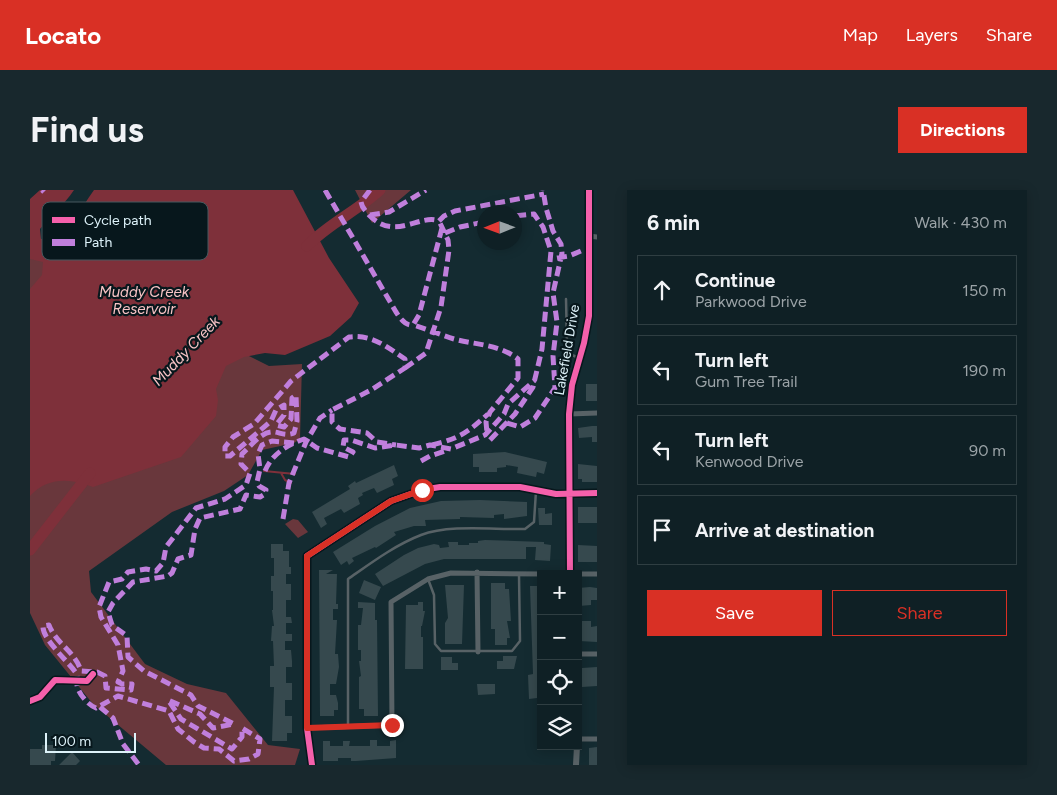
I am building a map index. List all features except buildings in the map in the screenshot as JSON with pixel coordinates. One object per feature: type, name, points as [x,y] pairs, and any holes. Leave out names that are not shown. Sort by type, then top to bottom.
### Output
[{"type":"street","name":"Lakefield Drive","points":[[570,570],[569,414],[572,385],[580,359],[589,316],[589,190]]},
{"type":"street","points":[[589,236],[597,237]]},
{"type":"street","points":[[569,414],[597,413]]},
{"type":"street","points":[[312,765],[307,728],[307,556],[391,501],[422,490],[440,487],[520,487],[536,491],[597,493]]},
{"type":"street","points":[[477,572],[478,652]]},
{"type":"street","points":[[307,728],[392,725],[391,602],[428,579],[451,573],[537,574]]},
{"type":"street","points":[[582,574],[597,574]]},
{"type":"street","points":[[582,654],[597,654]]},
{"type":"street","points":[[582,739],[597,739]]},
{"type":"street","points":[[576,765],[577,750]]},
{"type":"lane","points":[[566,299],[567,344],[572,355],[580,359]]},
{"type":"lane","points":[[348,727],[348,578],[405,542],[423,534],[442,530],[525,529],[534,522],[536,491]]},
{"type":"lane","points":[[428,579],[434,595],[435,644],[441,651],[512,651],[520,641],[519,573]]},
{"type":"shaded area","points":[[355,190],[411,190],[372,223]]},
{"type":"shaded area","points":[[30,246],[42,252],[42,260],[58,260],[269,366],[302,364],[300,439],[294,443],[262,450],[248,475],[224,491],[172,512],[89,571],[91,592],[145,664],[187,684],[226,693],[268,745],[300,749],[295,765],[166,765],[93,704],[45,645],[30,613]]},
{"type":"shaded area","points":[[293,519],[298,520],[308,532],[298,538],[285,524]]},
{"type":"water","name":"Muddy Creek Reservoir","points":[[40,190],[74,190],[64,202],[42,202],[42,227],[40,229],[42,260],[208,260],[208,202],[86,202],[94,190],[293,190],[329,258],[359,303],[351,317],[330,336],[285,355],[265,353],[244,357],[226,366],[216,389],[218,400],[216,416],[181,457],[93,487],[68,481],[52,482],[44,485],[30,496],[30,289],[42,275],[43,262],[30,259],[30,199]]},
{"type":"waterway","name":"Muddy Creek","points":[[307,246],[324,231],[380,190]]},
{"type":"waterway","points":[[264,471],[295,474]]},
{"type":"waterway","name":"Muddy Creek","points":[[30,550],[90,473]]},
{"type":"waterway","points":[[281,473],[285,480],[291,483]]},
{"type":"marked path","points":[[325,190],[396,312],[405,323],[413,325]]},
{"type":"marked path","points":[[370,190],[361,204],[369,215],[379,223],[398,227],[424,220],[439,221]]},
{"type":"marked path","points":[[370,215],[389,212],[426,190]]},
{"type":"marked path","points":[[507,423],[520,427],[535,418],[555,388],[553,356],[557,322],[553,293],[562,253],[561,244],[553,231],[546,208],[543,190]]},
{"type":"marked path","points":[[439,221],[444,216],[455,211],[544,194]]},
{"type":"marked path","points":[[490,440],[515,414],[533,387],[542,349],[551,251],[543,227],[534,214],[522,215]]},
{"type":"marked path","points":[[405,368],[426,353],[441,307],[449,250],[448,240],[439,221]]},
{"type":"marked path","points":[[445,233],[477,223]]},
{"type":"marked path","points":[[442,228],[419,315],[413,325],[454,339],[503,350],[518,359],[518,378],[490,412],[486,422],[487,433]]},
{"type":"marked path","points":[[557,258],[581,251]]},
{"type":"marked path","points":[[294,443],[272,441],[262,445],[258,454],[260,469],[257,482],[259,486],[266,490],[265,494],[260,497],[246,495],[240,509],[200,518],[195,529],[191,555],[178,559],[172,573],[168,576],[133,582],[113,603],[108,612],[112,625],[127,636],[128,657],[144,671],[191,695],[198,706],[234,724],[213,728],[200,714],[168,700],[181,719],[232,749],[242,737],[242,728],[260,739],[258,754],[249,759],[234,761],[219,749],[204,748],[178,729],[169,711],[118,696],[96,708],[90,704],[79,692],[76,673],[51,643],[43,626],[49,625],[52,632],[74,658],[81,671],[97,672],[105,676],[106,688],[131,690],[132,684],[118,682],[123,671],[118,645],[101,617],[99,607],[109,582],[122,579],[128,572],[146,569],[156,571],[163,563],[166,547],[196,508],[225,499],[246,485],[250,473],[241,464],[242,454],[267,433],[294,433],[297,421],[296,395],[292,398],[291,419],[284,427],[276,425],[284,415],[284,405],[276,410],[271,421],[230,456],[225,456],[225,447],[233,437],[254,424],[291,381],[349,337],[365,337],[385,346],[405,359],[405,368],[371,390],[332,410],[332,422],[340,429],[367,433],[377,442],[396,445]]},
{"type":"marked path","points":[[265,471],[276,455],[292,444],[304,439],[317,448],[349,457],[353,452],[343,447],[344,440],[351,440],[375,448],[396,445],[419,448],[430,445],[451,449],[485,435],[504,414],[508,404],[535,380]]},
{"type":"marked path","points":[[283,519],[289,483],[306,442],[320,418],[332,410]]},
{"type":"marked path","points":[[432,445],[463,434],[488,414]]},
{"type":"marked path","points":[[421,461],[448,450]]},
{"type":"marked path","points":[[100,707],[113,718],[123,744],[139,765]]},
{"type":"cycle path","points":[[570,570],[569,414],[572,385],[584,343],[589,316],[589,190]]},
{"type":"cycle path","points":[[312,765],[307,728],[307,556],[391,501],[422,490],[440,487],[520,487],[556,494],[597,493]]},
{"type":"cycle path","points":[[30,701],[40,697],[55,680],[87,681],[93,674]]},
{"type":"route","points":[[392,725],[307,728],[307,556],[391,501],[422,490]]}]
